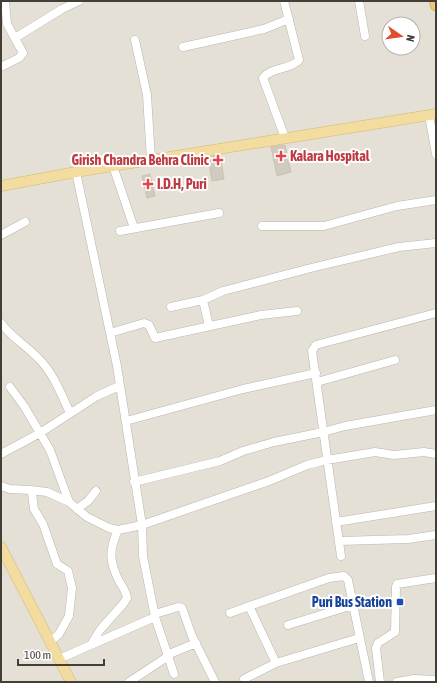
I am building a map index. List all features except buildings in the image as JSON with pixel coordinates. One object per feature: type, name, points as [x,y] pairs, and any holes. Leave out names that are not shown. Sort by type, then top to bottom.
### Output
[{"type":"highway","points":[[435,1],[436,5]]},
{"type":"main road","points":[[1,186],[76,172],[433,114]]},
{"type":"main road","points":[[1,547],[71,682]]},
{"type":"street","points":[[1,67],[22,56],[22,50],[7,24],[5,1]]},
{"type":"street","points":[[15,38],[62,9],[79,1]]},
{"type":"street","points":[[284,1],[299,60],[267,74],[263,78],[285,138]]},
{"type":"street","points":[[359,1],[365,36]]},
{"type":"street","points":[[183,47],[264,29],[289,19]]},
{"type":"street","points":[[134,40],[147,95],[151,160]]},
{"type":"street","points":[[433,114],[436,154]]},
{"type":"street","points":[[113,166],[134,228]]},
{"type":"street","points":[[76,172],[117,366],[134,482],[142,525],[143,556],[155,615],[174,674]]},
{"type":"street","points":[[262,226],[324,226],[397,206],[436,200]]},
{"type":"street","points":[[120,230],[219,213]]},
{"type":"street","points":[[1,235],[25,222]]},
{"type":"street","points":[[171,307],[203,300],[223,291],[315,267],[399,247],[436,243]]},
{"type":"street","points":[[203,300],[209,326]]},
{"type":"street","points":[[110,333],[144,323],[149,325],[155,338],[261,315],[297,312]]},
{"type":"street","points":[[340,556],[312,351],[316,345],[436,313]]},
{"type":"street","points":[[1,323],[49,370],[70,413]]},
{"type":"street","points":[[317,382],[395,360]]},
{"type":"street","points":[[126,421],[243,389],[316,373]]},
{"type":"street","points":[[1,454],[40,433],[97,396],[119,386]]},
{"type":"street","points":[[10,387],[24,406],[54,458],[69,502]]},
{"type":"street","points":[[134,482],[220,461],[243,451],[274,442],[344,426],[436,410]]},
{"type":"street","points":[[1,486],[10,489],[47,492],[69,502],[100,524],[118,530],[142,525],[269,481],[307,465],[327,460],[376,452],[394,455],[424,452],[436,454]]},
{"type":"street","points":[[30,490],[34,509],[44,524],[57,564],[68,572],[72,588],[69,616],[59,634],[50,642]]},
{"type":"street","points":[[77,509],[88,501],[96,491]]},
{"type":"street","points":[[336,522],[436,506]]},
{"type":"street","points":[[92,643],[100,630],[124,604],[127,598],[114,569],[110,555],[112,543],[118,530]]},
{"type":"street","points":[[339,541],[408,539],[436,535]]},
{"type":"street","points":[[230,613],[303,586],[340,575],[346,577],[348,580],[369,682]]},
{"type":"street","points":[[380,682],[376,648],[378,644],[395,632],[397,584],[436,578]]},
{"type":"street","points":[[249,606],[276,663]]},
{"type":"street","points":[[288,625],[353,606]]},
{"type":"street","points":[[58,659],[155,615],[182,608],[196,643],[215,682]]},
{"type":"street","points":[[244,680],[276,663],[359,638]]},
{"type":"street","points":[[129,682],[167,656],[196,643]]},
{"type":"street","points":[[397,682],[414,679],[436,680]]},
{"type":"shaded area","points":[[1,1],[436,1],[436,682],[1,682]]},
{"type":"place","name":"Kalara Hospital","points":[[281,156]]},
{"type":"place","name":"Girish Chandra Behra Clinic","points":[[218,160]]},
{"type":"place","name":"I.D.H, Puri","points":[[148,184]]},
{"type":"place","name":"Puri Bus Station","points":[[400,602]]}]
